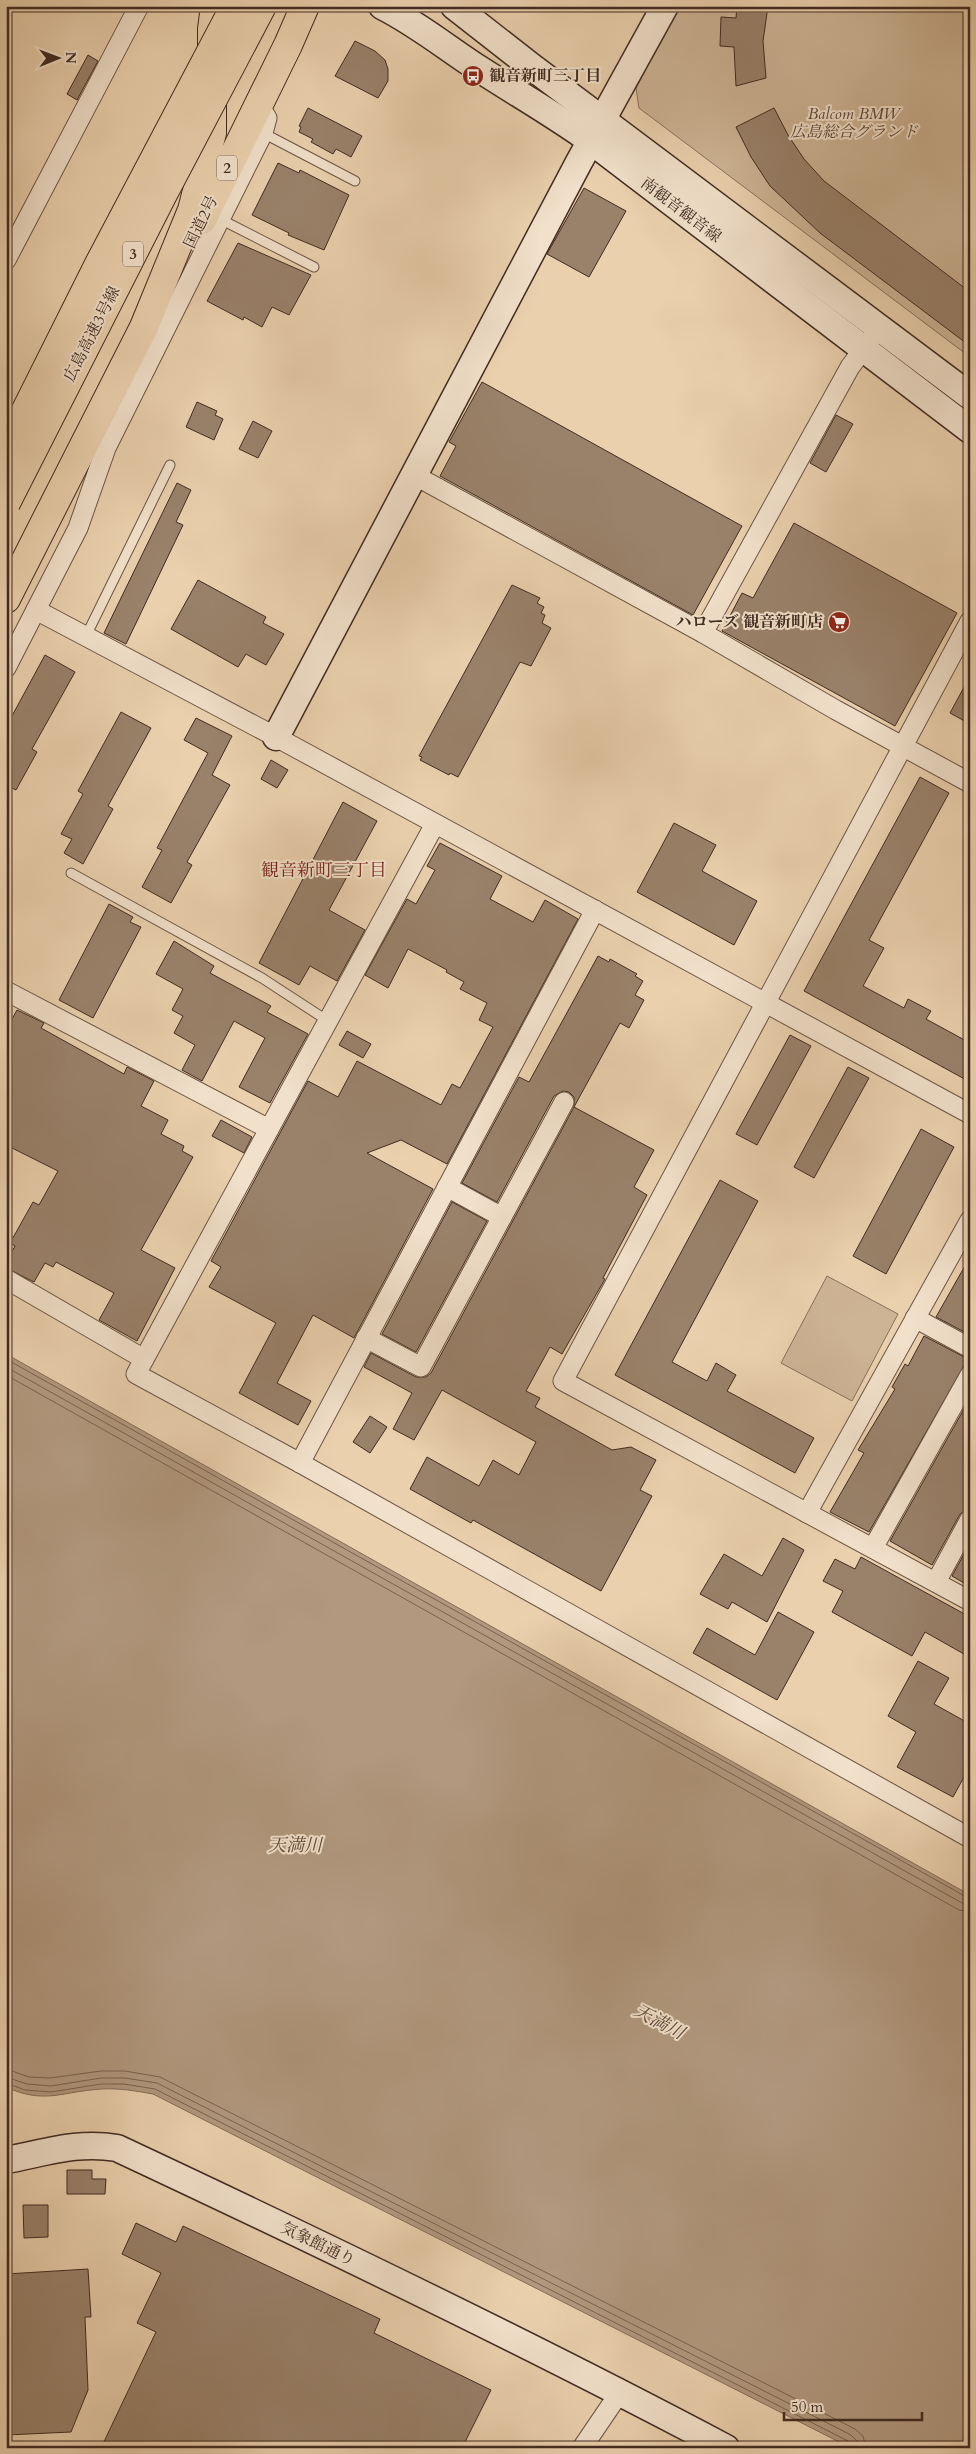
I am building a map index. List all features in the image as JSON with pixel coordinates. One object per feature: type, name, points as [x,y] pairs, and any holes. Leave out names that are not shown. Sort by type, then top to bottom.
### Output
[{"type":"highway","name":"国道2号","points":[[6,599],[144,327],[192,210],[212,133],[212,30],[215,6]]},
{"type":"highway","name":"広島高速3号線","points":[[6,450],[99,264],[235,6]]},
{"type":"highway","name":"広島高速3号線","points":[[6,503],[161,198],[262,6]]},
{"type":"highway","name":"国道2号","points":[[144,327],[164,298],[288,45],[305,6]]},
{"type":"street","points":[[6,260],[139,6]]},
{"type":"street","name":"南観音観音線","points":[[382,6],[411,20],[480,70],[560,119],[597,130],[880,327],[970,396]]},
{"type":"street","name":"南観音観音線","points":[[454,6],[597,130],[863,349],[970,430]]},
{"type":"street","points":[[276,737],[597,130],[665,6]]},
{"type":"street","points":[[6,668],[78,528],[106,448],[264,133],[267,118],[258,104]]},
{"type":"street","points":[[703,633],[850,367],[880,327]]},
{"type":"street","points":[[414,475],[703,633],[836,710],[970,783]]},
{"type":"street","points":[[36,610],[276,737],[970,1114]]},
{"type":"street","points":[[970,621],[563,1381],[970,1601]]},
{"type":"street","points":[[435,824],[136,1374],[300,1463],[970,1838]]},
{"type":"street","points":[[300,1463],[594,910]]},
{"type":"street","points":[[6,991],[269,1129]]},
{"type":"street","points":[[366,1338],[422,1367],[564,1102]]},
{"type":"street","points":[[447,1187],[502,1217]]},
{"type":"street","points":[[806,1513],[970,1220]]},
{"type":"street","points":[[6,1279],[144,1358]]},
{"type":"street","points":[[916,1318],[970,1348]]},
{"type":"street","points":[[873,1548],[970,1375]]},
{"type":"street","points":[[936,1582],[970,1519]]},
{"type":"street","name":"気象館通り","points":[[6,2160],[64,2147],[94,2144],[117,2148],[426,2295],[620,2392],[726,2448]]},
{"type":"street","points":[[582,2448],[620,2392]]},
{"type":"lane","points":[[264,133],[355,181]]},
{"type":"lane","points":[[220,220],[314,267]]},
{"type":"lane","points":[[86,636],[170,465]]},
{"type":"lane","points":[[71,873],[262,978],[328,1021]]},
{"type":"green space","name":"Balcom BMW 広島総合グランド","points":[[677,6],[970,6],[970,357],[639,108],[636,88]]},
{"type":"green space","points":[[827,1276],[898,1314],[852,1401],[781,1363]]},
{"type":"water","name":"天満川","points":[[6,1354],[970,1895],[970,2448],[851,2448],[153,2094],[108,2089],[43,2096],[32,2095],[6,2087]]},
{"type":"building","points":[[737,6],[768,6],[763,41],[766,78],[736,86],[734,47],[720,46],[721,17],[736,18]]},
{"type":"building","points":[[355,41],[375,51],[385,60],[388,69],[388,81],[378,98],[335,76]]},
{"type":"building","points":[[88,55],[98,61],[77,100],[67,94]]},
{"type":"building","points":[[308,108],[362,136],[351,157],[336,149],[333,154],[311,142],[313,139],[299,132],[301,127],[299,126]]},
{"type":"building","points":[[774,108],[788,135],[804,159],[824,181],[970,292],[970,346],[820,233],[770,186],[751,157],[736,127]]},
{"type":"building","points":[[278,163],[299,173],[300,170],[349,195],[324,250],[288,235],[289,233],[252,215]]},
{"type":"building","points":[[584,188],[626,211],[589,277],[547,254]]},
{"type":"building","points":[[238,243],[311,275],[289,315],[272,307],[262,327],[244,317],[243,320],[207,301]]},
{"type":"building","points":[[482,382],[742,526],[693,615],[440,476],[456,446],[449,442]]},
{"type":"building","points":[[197,402],[217,411],[215,415],[223,419],[214,440],[186,427]]},
{"type":"building","points":[[836,415],[853,424],[826,472],[810,463]]},
{"type":"building","points":[[253,421],[272,431],[258,458],[239,449]]},
{"type":"building","points":[[177,483],[191,490],[176,522],[183,525],[126,644],[104,633]]},
{"type":"building","name":"ハローズ 観音新町店","points":[[794,523],[957,613],[895,726],[722,631],[742,593],[753,598]]},
{"type":"building","points":[[198,580],[266,617],[263,623],[284,634],[266,665],[246,654],[238,667],[171,629]]},
{"type":"building","points":[[512,585],[540,598],[537,603],[544,607],[541,613],[545,615],[542,623],[551,628],[531,666],[520,662],[458,777],[450,773],[449,775],[420,760],[422,757],[419,756]]},
{"type":"building","points":[[45,655],[75,672],[32,749],[37,752],[16,790],[6,785],[6,727]]},
{"type":"building","points":[[970,676],[970,724],[950,713]]},
{"type":"building","points":[[121,712],[151,728],[108,806],[113,809],[83,864],[64,853],[72,839],[61,834],[83,794],[78,791]]},
{"type":"building","points":[[196,718],[232,736],[212,775],[230,785],[187,862],[192,865],[171,903],[142,887],[162,850],[157,848],[208,753],[184,740]]},
{"type":"building","points":[[271,760],[288,770],[277,788],[261,779]]},
{"type":"building","points":[[920,777],[949,793],[869,940],[884,948],[863,986],[904,1008],[908,999],[931,1011],[926,1019],[970,1043],[970,1082],[804,991]]},
{"type":"building","points":[[343,802],[377,821],[329,910],[365,930],[337,981],[310,966],[299,985],[259,963]]},
{"type":"building","points":[[674,823],[716,845],[702,871],[757,901],[734,945],[637,892]]},
{"type":"building","points":[[440,843],[502,876],[490,899],[533,922],[545,900],[578,919],[447,1164],[401,1140],[367,1153],[433,1189],[354,1338],[313,1315],[277,1383],[311,1401],[298,1425],[239,1393],[276,1323],[209,1287],[221,1267],[211,1261],[308,1081],[338,1097],[357,1061],[441,1105],[452,1084],[460,1088],[493,1027],[479,1020],[487,1003],[460,989],[464,982],[446,972],[447,970],[408,949],[388,988],[365,975],[407,899],[416,904],[435,870],[427,866]]},
{"type":"building","points":[[109,904],[133,917],[130,922],[141,927],[93,1018],[59,1000]]},
{"type":"building","points":[[174,941],[214,966],[210,973],[271,1006],[267,1012],[308,1034],[270,1103],[239,1087],[265,1038],[234,1021],[202,1081],[182,1070],[195,1045],[174,1033],[183,1016],[172,1010],[183,989],[156,974]]},
{"type":"building","points":[[598,956],[609,962],[610,959],[637,974],[635,976],[643,981],[635,995],[644,1000],[629,1028],[620,1023],[574,1107],[574,1097],[569,1092],[563,1091],[554,1096],[497,1202],[462,1183],[519,1077],[529,1082]]},
{"type":"building","points":[[17,1010],[44,1023],[41,1028],[124,1074],[127,1067],[154,1081],[141,1106],[168,1120],[161,1134],[184,1146],[182,1151],[193,1157],[141,1250],[175,1268],[137,1341],[99,1320],[114,1293],[56,1262],[53,1267],[45,1263],[34,1282],[6,1268],[6,1262],[15,1246],[10,1243],[33,1202],[39,1205],[58,1171],[6,1145],[6,1030]]},
{"type":"building","points":[[347,1031],[371,1044],[363,1058],[339,1045]]},
{"type":"building","points":[[790,1035],[811,1046],[757,1145],[736,1134]]},
{"type":"building","points":[[848,1067],[869,1078],[814,1178],[794,1167]]},
{"type":"building","points":[[574,1107],[654,1150],[634,1187],[647,1195],[603,1278],[605,1279],[562,1354],[550,1347],[526,1391],[540,1398],[535,1407],[612,1450],[631,1447],[656,1460],[640,1490],[652,1496],[601,1591],[473,1520],[471,1523],[410,1489],[427,1457],[479,1486],[493,1460],[519,1475],[536,1442],[442,1390],[414,1440],[393,1429],[412,1393],[364,1367],[371,1353],[416,1377],[426,1377],[431,1373]]},
{"type":"building","points":[[221,1120],[252,1137],[244,1153],[212,1136]]},
{"type":"building","points":[[921,1129],[954,1147],[886,1274],[853,1256]]},
{"type":"building","points":[[720,1180],[758,1201],[672,1362],[707,1381],[716,1363],[736,1375],[727,1391],[814,1438],[795,1473],[615,1375]]},
{"type":"building","points":[[452,1202],[487,1221],[416,1352],[382,1334]]},
{"type":"building","points":[[970,1257],[970,1335],[936,1317]]},
{"type":"building","points":[[924,1336],[968,1359],[869,1532],[830,1512],[864,1453],[858,1450],[895,1389],[892,1387],[905,1364],[908,1366]]},
{"type":"building","points":[[969,1400],[970,1508],[960,1514],[932,1565],[890,1541]]},
{"type":"building","points":[[370,1416],[387,1427],[370,1453],[353,1442]]},
{"type":"building","points":[[783,1538],[804,1550],[767,1622],[732,1602],[728,1609],[700,1594],[724,1554],[762,1576]]},
{"type":"building","points":[[970,1543],[970,1571],[964,1583],[952,1576]]},
{"type":"building","points":[[861,1557],[970,1617],[970,1644],[964,1654],[925,1632],[912,1656],[832,1612],[843,1591],[823,1581],[835,1559],[855,1569]]},
{"type":"building","points":[[778,1612],[814,1632],[777,1700],[693,1653],[707,1628],[755,1655]]},
{"type":"building","points":[[918,1661],[949,1678],[934,1704],[970,1724],[970,1766],[953,1797],[897,1767],[916,1732],[888,1716]]},
{"type":"building","points":[[67,2170],[92,2170],[92,2179],[106,2179],[105,2194],[67,2194]]},
{"type":"building","points":[[23,2205],[48,2205],[48,2237],[24,2238]]},
{"type":"building","points":[[136,2223],[176,2242],[183,2226],[380,2319],[374,2333],[491,2390],[462,2448],[101,2448],[156,2332],[137,2323],[161,2273],[122,2254]]},
{"type":"building","points":[[88,2269],[91,2317],[85,2317],[88,2390],[71,2432],[6,2435],[6,2274]]},
{"type":"place","name":"観音新町三丁目","points":[[473,76]]},
{"type":"place","name":"ハローズ 観音新町店","points":[[839,622]]},
{"type":"district","name":"観音新町三丁目","points":[[324,870]]}]
